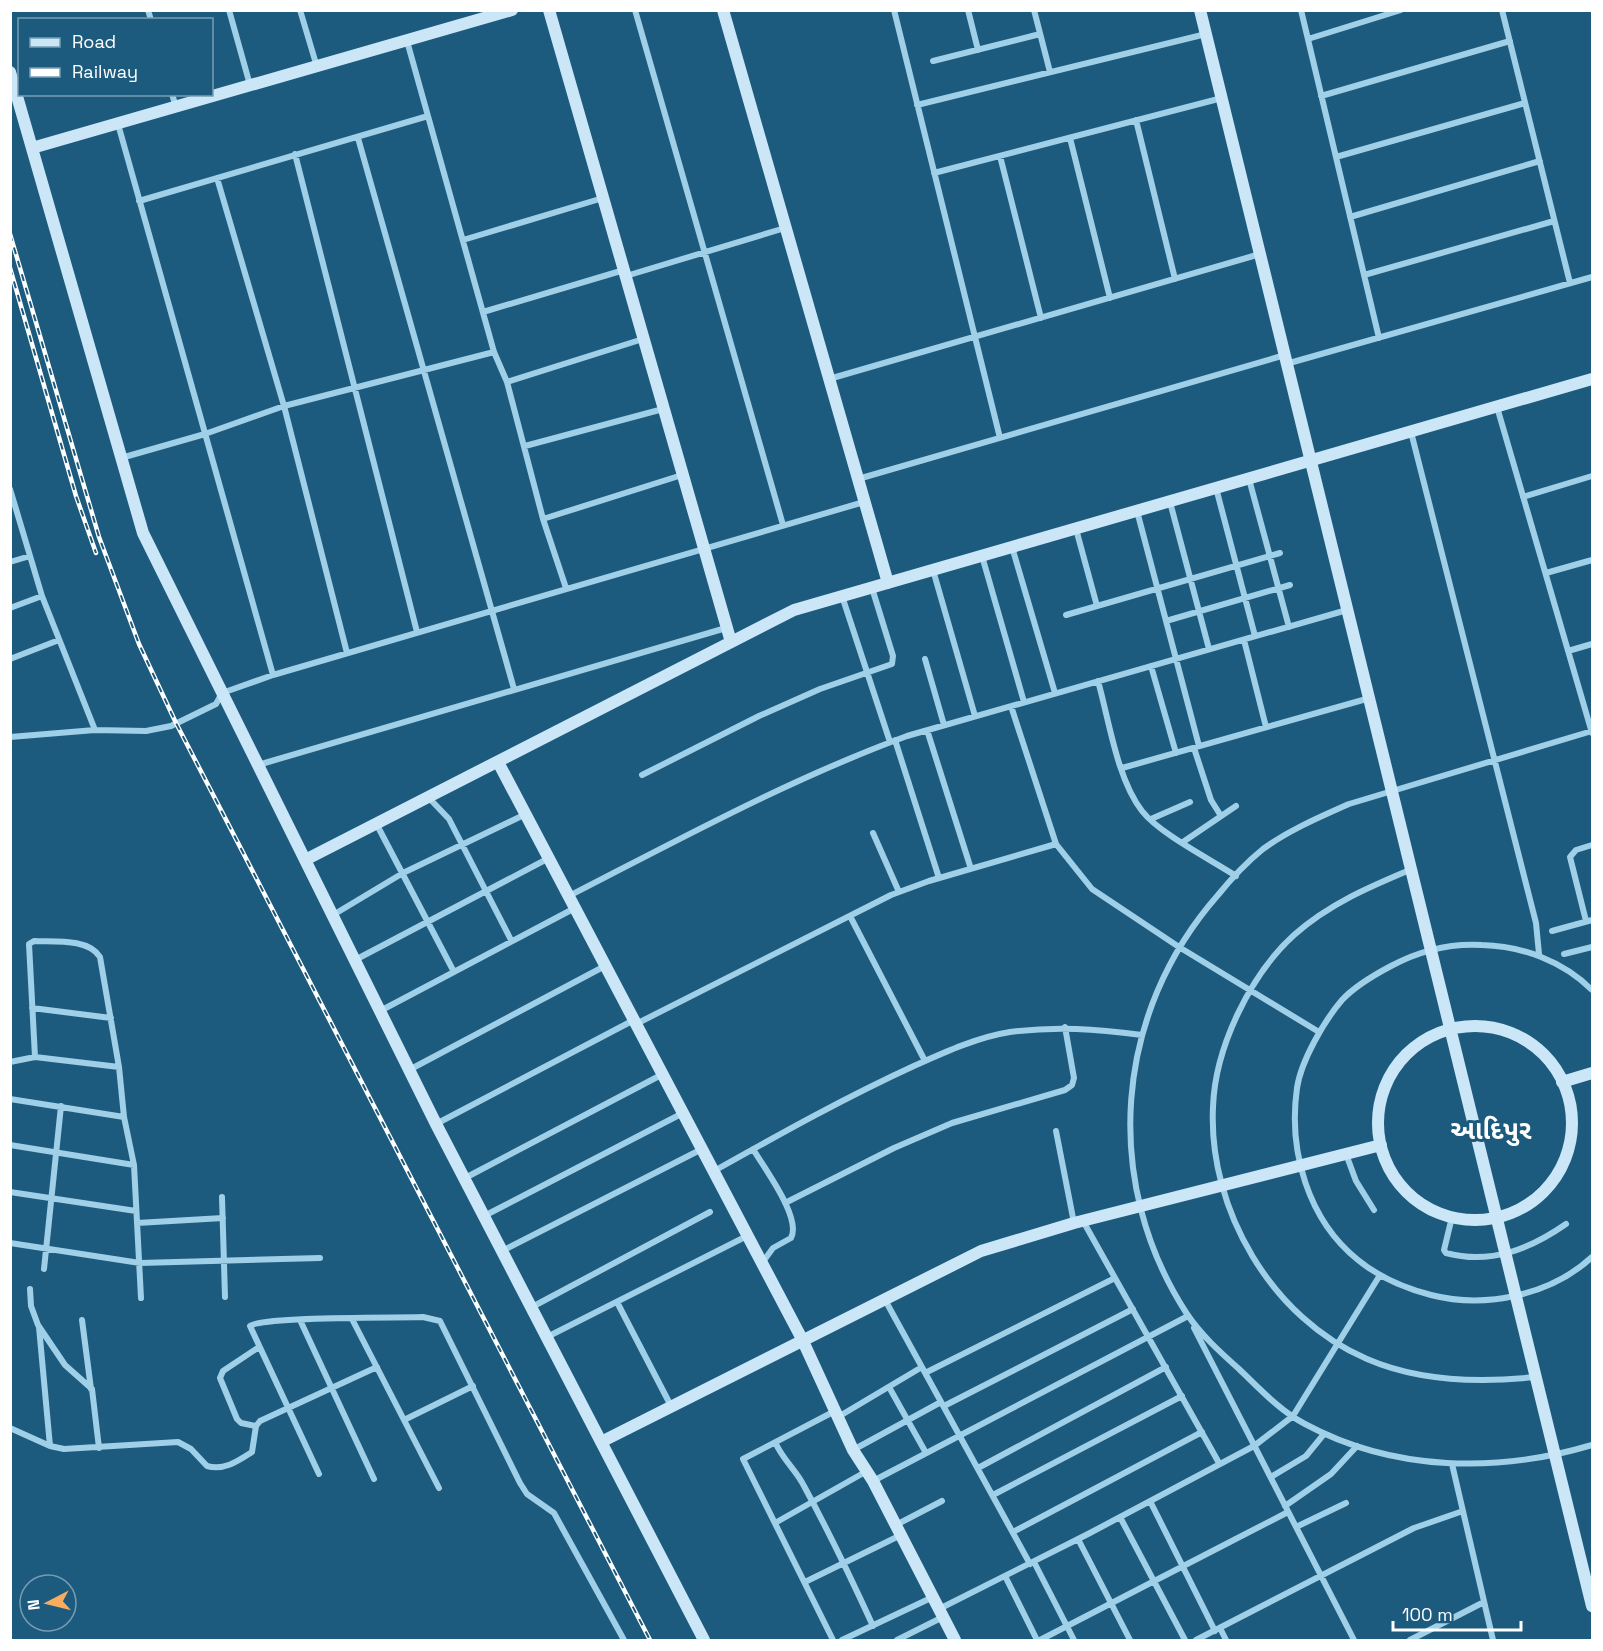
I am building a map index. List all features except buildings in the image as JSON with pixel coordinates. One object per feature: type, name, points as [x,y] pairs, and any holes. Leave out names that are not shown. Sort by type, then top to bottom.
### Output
[{"type":"street","points":[[229,10],[250,86]]},
{"type":"street","points":[[300,10],[317,67]]},
{"type":"street","points":[[32,148],[512,10]]},
{"type":"street","points":[[549,10],[731,642]]},
{"type":"street","points":[[636,10],[783,525]]},
{"type":"street","points":[[723,10],[888,583]]},
{"type":"street","points":[[894,10],[1000,438]]},
{"type":"street","points":[[968,10],[978,50]]},
{"type":"street","points":[[1034,10],[1050,72]]},
{"type":"street","points":[[1200,10],[1260,254],[1289,358]]},
{"type":"street","points":[[1207,10],[1289,358],[1519,1295],[1593,1580]]},
{"type":"street","points":[[1301,10],[1379,338]]},
{"type":"street","points":[[1308,39],[1401,10]]},
{"type":"street","points":[[1502,10],[1570,284]]},
{"type":"street","points":[[933,62],[1040,34]]},
{"type":"street","points":[[917,105],[1206,34]]},
{"type":"street","points":[[407,40],[494,352],[507,382],[543,519],[566,588]]},
{"type":"street","points":[[1321,96],[1510,41]]},
{"type":"street","points":[[10,72],[143,533],[436,1124],[704,1641]]},
{"type":"street","points":[[173,96],[176,107]]},
{"type":"street","points":[[934,173],[1222,98]]},
{"type":"street","points":[[1336,157],[1525,103]]},
{"type":"street","points":[[139,201],[428,116]]},
{"type":"street","points":[[1136,120],[1175,279]]},
{"type":"street","points":[[118,124],[273,675]]},
{"type":"street","points":[[358,138],[514,690]]},
{"type":"street","points":[[1070,138],[1110,298]]},
{"type":"street","points":[[295,154],[417,632]]},
{"type":"street","points":[[1000,156],[1041,318]]},
{"type":"street","points":[[1350,217],[1539,161]]},
{"type":"street","points":[[217,178],[284,406],[347,653]]},
{"type":"street","points":[[463,240],[603,198]]},
{"type":"street","points":[[1364,275],[1554,220]]},
{"type":"street","points":[[483,312],[786,228]]},
{"type":"street","points":[[829,379],[1260,254]]},
{"type":"street","points":[[858,479],[1289,358],[1379,338],[1593,277]]},
{"type":"street","points":[[507,382],[644,338]]},
{"type":"street","points":[[121,458],[205,434],[284,406],[494,352]]},
{"type":"street","points":[[305,860],[794,610],[1593,380]]},
{"type":"street","points":[[1354,1641],[1188,1315],[1165,1275],[1140,1206],[1132,1161],[1129,1119],[1135,1065],[1146,1016],[1167,966],[1195,921],[1263,850],[1312,820],[1395,788],[1592,732],[1497,407]]},
{"type":"street","points":[[525,446],[664,408]]},
{"type":"street","points":[[1412,432],[1536,923],[1539,954]]},
{"type":"street","points":[[1314,460],[1348,610],[1434,949]]},
{"type":"street","points":[[543,519],[683,475]]},
{"type":"street","points":[[1523,497],[1593,476]]},
{"type":"street","points":[[1249,479],[1289,627]]},
{"type":"street","points":[[1216,488],[1255,636]]},
{"type":"street","points":[[10,489],[14,511],[42,596],[95,730]]},
{"type":"street","points":[[1170,501],[1209,650]]},
{"type":"street","points":[[10,737],[95,730],[146,731],[171,726],[216,704],[222,693],[273,675],[492,609],[865,502]]},
{"type":"street","points":[[1137,511],[1211,800],[1221,816]]},
{"type":"street","points":[[1076,529],[1097,606]]},
{"type":"street","points":[[1012,547],[1055,693]]},
{"type":"street","points":[[1066,615],[1280,554]]},
{"type":"street","points":[[10,562],[30,556]]},
{"type":"street","points":[[982,556],[1024,702]]},
{"type":"street","points":[[1546,573],[1593,560]]},
{"type":"street","points":[[933,570],[975,716]]},
{"type":"street","points":[[1166,621],[1290,585]]},
{"type":"street","points":[[642,775],[759,716],[867,672],[888,666],[893,661],[872,587]]},
{"type":"street","points":[[10,608],[42,596]]},
{"type":"street","points":[[842,596],[939,878]]},
{"type":"street","points":[[569,896],[788,785],[893,741],[1348,610]]},
{"type":"street","points":[[258,765],[727,628]]},
{"type":"street","points":[[10,659],[59,640]]},
{"type":"street","points":[[1244,640],[1266,727]]},
{"type":"street","points":[[1568,651],[1593,644]]},
{"type":"street","points":[[925,659],[944,725]]},
{"type":"street","points":[[1151,666],[1176,753]]},
{"type":"street","points":[[1098,681],[1122,768],[1131,793],[1142,812],[1236,876]]},
{"type":"street","points":[[1122,768],[1370,698]]},
{"type":"street","points":[[1011,706],[1056,844],[1092,889],[1179,947],[1319,1032]]},
{"type":"street","points":[[927,730],[971,869]]},
{"type":"street","points":[[498,762],[802,1339],[853,1450],[899,1530],[955,1641]]},
{"type":"street","points":[[428,797],[449,819],[511,940]]},
{"type":"street","points":[[1151,819],[1190,802]]},
{"type":"street","points":[[1183,842],[1236,806]]},
{"type":"street","points":[[332,915],[404,873],[526,814]]},
{"type":"street","points":[[377,825],[454,972]]},
{"type":"street","points":[[873,833],[899,892]]},
{"type":"street","points":[[436,1124],[635,1022],[899,892],[1056,844]]},
{"type":"street","points":[[1552,931],[1589,920],[1570,857],[1576,850],[1593,845]]},
{"type":"street","points":[[355,960],[549,858]]},
{"type":"street","points":[[1412,869],[1359,891],[1328,909],[1293,936],[1267,965],[1250,990],[1222,1057],[1213,1107],[1216,1154],[1223,1185],[1240,1237],[1266,1278],[1293,1308],[1338,1342],[1366,1359],[1408,1373],[1449,1380],[1495,1381],[1536,1377]]},
{"type":"street","points":[[380,1011],[511,940],[575,909]]},
{"type":"street","points":[[850,916],[925,1061]]},
{"type":"street","points":[[35,1057],[29,944],[34,941],[74,943],[92,949],[100,957],[119,1067],[124,1117],[134,1165],[141,1298]]},
{"type":"street","points":[[1591,987],[1539,954],[1500,945],[1468,944],[1434,949],[1372,976],[1343,999],[1319,1032],[1297,1086],[1295,1125],[1300,1166],[1309,1195],[1323,1222],[1357,1260],[1380,1275],[1412,1290],[1445,1299],[1477,1302],[1519,1295],[1554,1282],[1593,1257]]},
{"type":"street","points":[[1564,954],[1593,946]]},
{"type":"street","points":[[409,1070],[605,966]]},
{"type":"street","points":[[32,1008],[111,1018]]},
{"type":"street","points":[[1481,1026],[1517,1036],[1534,1046],[1551,1063],[1562,1082],[1571,1113],[1571,1134],[1560,1169],[1548,1186],[1533,1200],[1500,1217],[1480,1220],[1452,1217],[1429,1208],[1399,1183],[1389,1167],[1381,1145],[1379,1115],[1389,1079],[1409,1052],[1426,1039],[1454,1028],[1481,1026]]},
{"type":"street","points":[[714,1172],[869,1086],[925,1061],[1008,1032],[1065,1028],[1142,1035]]},
{"type":"street","points":[[785,1203],[894,1148],[952,1123],[1065,1090],[1072,1085],[1074,1078],[1065,1028]]},
{"type":"street","points":[[10,1062],[35,1057],[119,1067]]},
{"type":"street","points":[[1562,1082],[1593,1073]]},
{"type":"street","points":[[464,1179],[663,1074]]},
{"type":"street","points":[[10,1099],[124,1117]]},
{"type":"street","points":[[45,1269],[45,1247],[61,1106]]},
{"type":"street","points":[[484,1216],[683,1113]]},
{"type":"street","points":[[1056,1131],[1078,1222],[1115,1278],[1220,1463]]},
{"type":"street","points":[[10,1145],[134,1165]]},
{"type":"street","points":[[601,1442],[884,1297],[981,1251],[1078,1222],[1381,1145]]},
{"type":"street","points":[[502,1251],[702,1149]]},
{"type":"street","points":[[753,1149],[785,1203],[793,1222],[793,1235],[773,1248],[762,1263]]},
{"type":"street","points":[[1346,1154],[1356,1181],[1374,1210]]},
{"type":"street","points":[[10,1192],[136,1211]]},
{"type":"street","points":[[222,1197],[225,1297]]},
{"type":"street","points":[[531,1307],[710,1212]]},
{"type":"street","points":[[1452,1217],[1444,1247],[1446,1253],[1464,1257],[1509,1254],[1534,1244],[1566,1224]]},
{"type":"street","points":[[137,1223],[223,1218]]},
{"type":"street","points":[[546,1337],[747,1236]]},
{"type":"street","points":[[10,1243],[140,1263],[320,1258]]},
{"type":"street","points":[[897,1641],[1005,1576],[1254,1446],[1293,1416],[1380,1275]]},
{"type":"street","points":[[833,1641],[806,1582],[742,1459],[1115,1278]]},
{"type":"street","points":[[30,1289],[31,1306],[38,1326],[50,1446]]},
{"type":"street","points":[[1519,1295],[1536,1377],[1559,1455],[1593,1606]]},
{"type":"street","points":[[884,1297],[1074,1641]]},
{"type":"street","points":[[617,1302],[671,1406]]},
{"type":"street","points":[[853,1450],[908,1420],[1133,1309]]},
{"type":"street","points":[[775,1523],[870,1476],[926,1453],[1188,1315]]},
{"type":"street","points":[[1188,1315],[1210,1342],[1293,1416],[1324,1434],[1357,1446],[1414,1460],[1452,1464],[1486,1464],[1559,1455],[1593,1445]]},
{"type":"street","points":[[319,1474],[258,1347],[251,1331],[252,1324],[300,1320],[423,1317],[440,1321],[520,1483],[527,1494],[554,1514],[624,1641]]},
{"type":"street","points":[[352,1319],[439,1488]]},
{"type":"street","points":[[82,1320],[99,1448]]},
{"type":"street","points":[[300,1320],[374,1479]]},
{"type":"street","points":[[38,1326],[65,1365],[92,1389]]},
{"type":"street","points":[[256,1426],[241,1423],[237,1419],[220,1378],[223,1371],[258,1347]]},
{"type":"street","points":[[10,1428],[50,1446],[99,1448],[178,1442],[186,1445],[207,1466],[215,1468],[233,1464],[252,1452],[256,1426],[260,1421],[290,1410],[377,1367]]},
{"type":"street","points":[[978,1468],[1166,1367]]},
{"type":"street","points":[[404,1420],[473,1386]]},
{"type":"street","points":[[889,1387],[926,1453]]},
{"type":"street","points":[[993,1495],[1182,1396]]},
{"type":"street","points":[[1013,1532],[1202,1432]]},
{"type":"street","points":[[1270,1478],[1306,1456],[1324,1434]]},
{"type":"street","points":[[776,1444],[784,1461],[801,1480],[844,1562],[873,1626]]},
{"type":"street","points":[[1005,1576],[1039,1641],[1183,1567],[1287,1509],[1322,1481],[1357,1446]]},
{"type":"street","points":[[1452,1464],[1493,1641]]},
{"type":"street","points":[[1150,1500],[1183,1567],[1226,1641]]},
{"type":"street","points":[[806,1582],[899,1530],[942,1501]]},
{"type":"street","points":[[1296,1527],[1346,1503]]},
{"type":"street","points":[[1196,1641],[1414,1528],[1463,1511]]},
{"type":"street","points":[[1120,1517],[1185,1641]]},
{"type":"street","points":[[1078,1539],[1130,1641]]},
{"type":"street","points":[[842,1641],[933,1597]]},
{"type":"street","points":[[1410,1641],[1484,1602]]},
{"type":"railway","points":[[10,234],[99,537],[139,644],[176,723],[650,1640]]},
{"type":"railway","points":[[10,268],[76,496],[96,553]]},
{"type":"district","name":"આદિપુર","points":[[1491,1130]]}]
